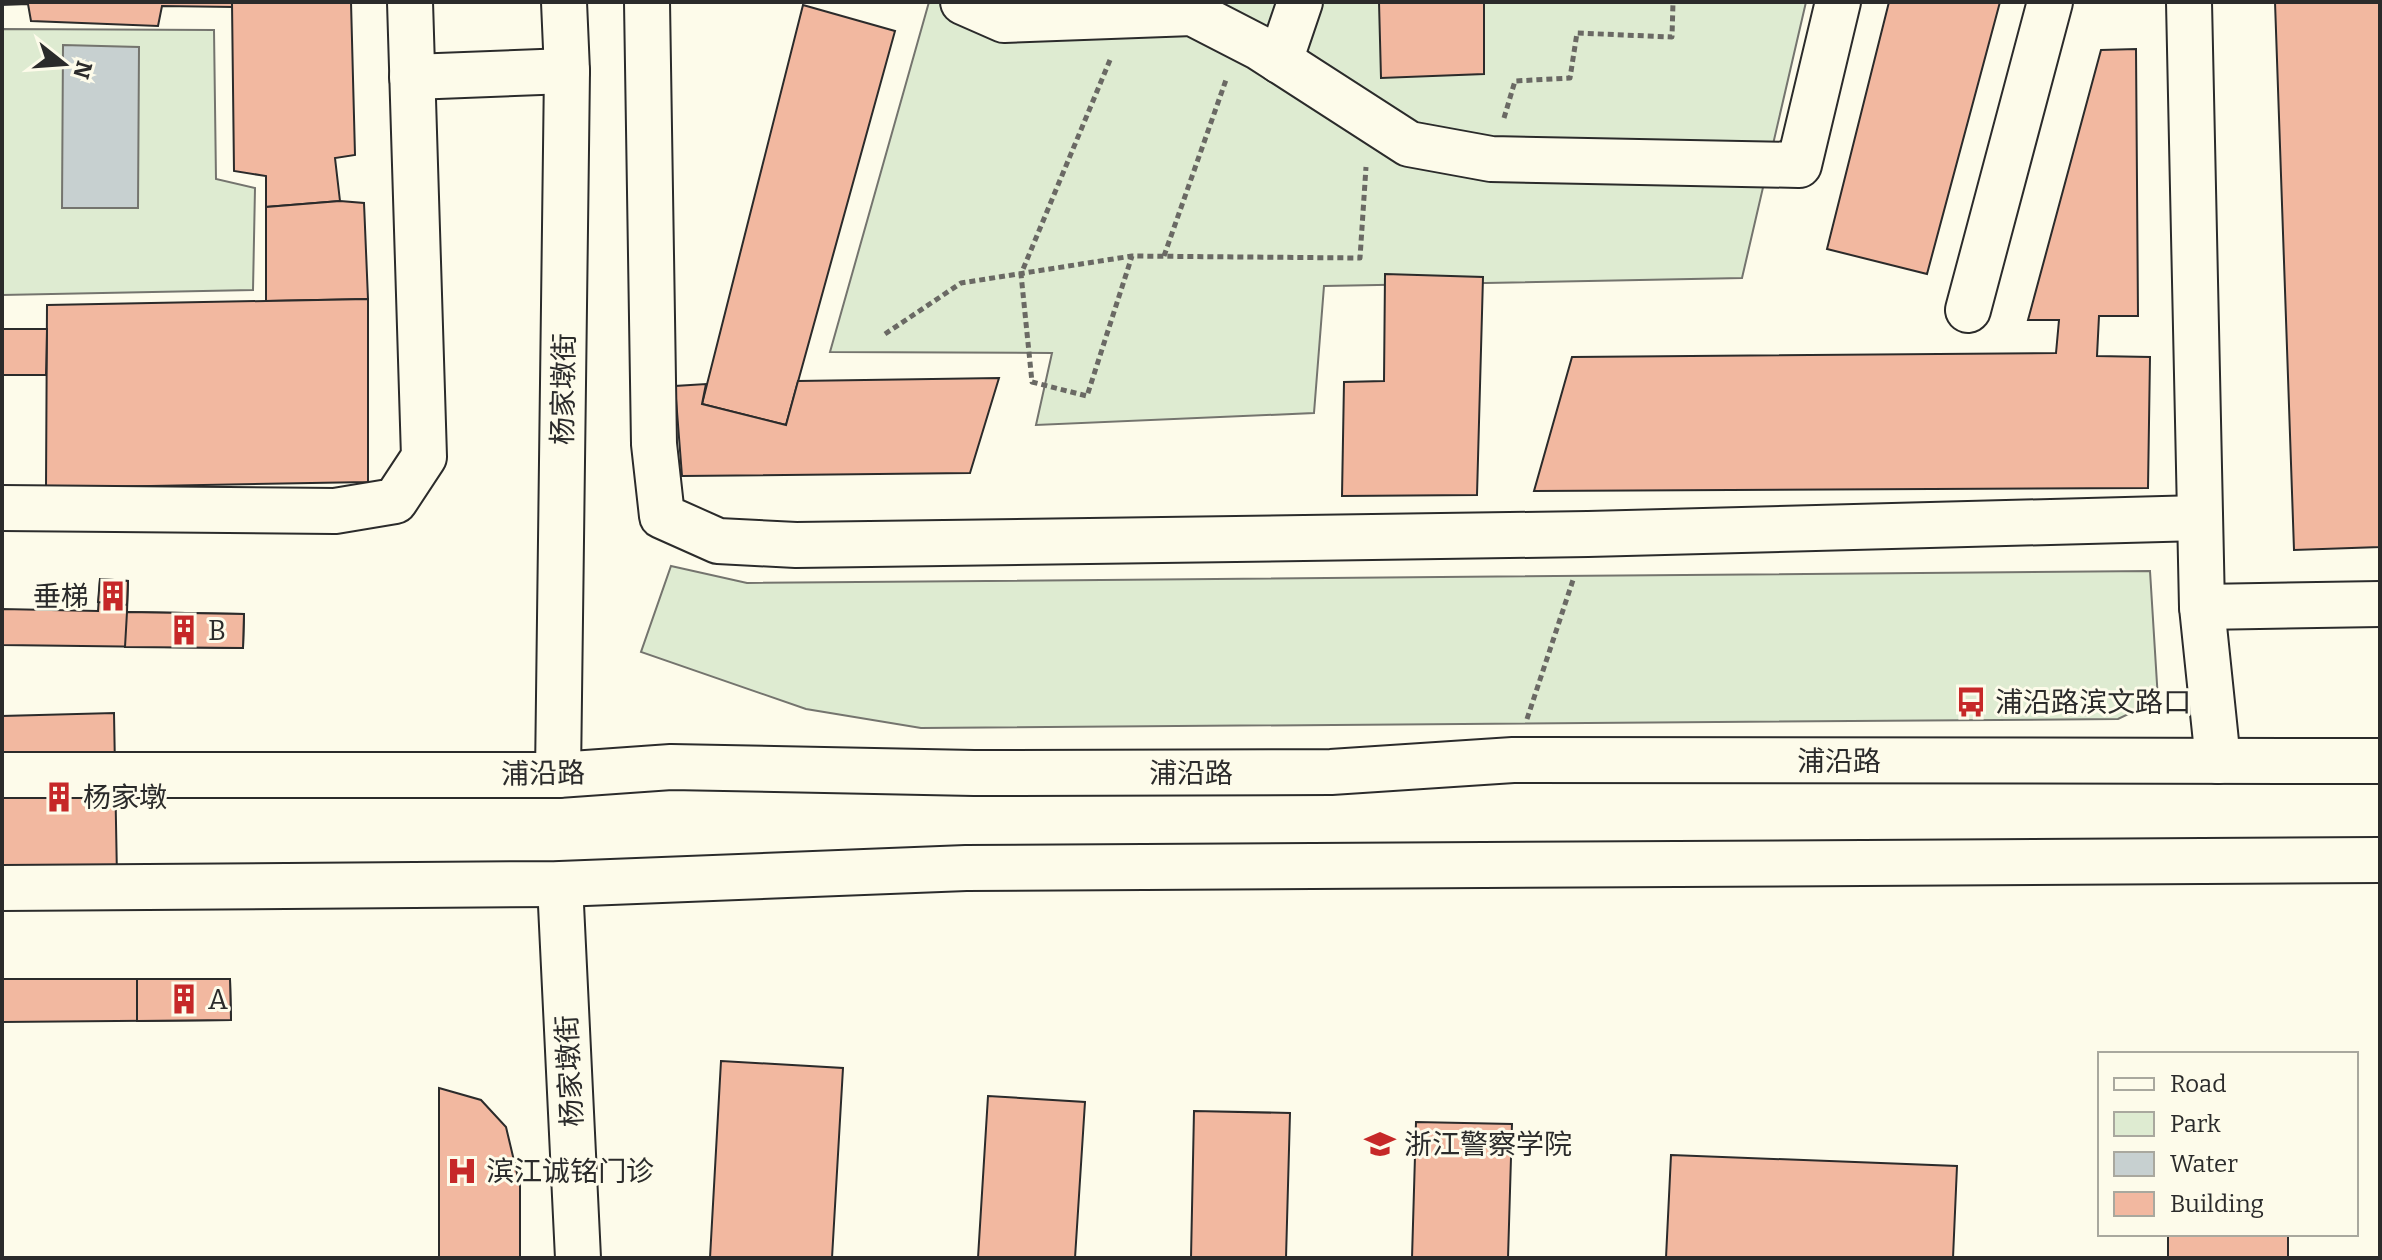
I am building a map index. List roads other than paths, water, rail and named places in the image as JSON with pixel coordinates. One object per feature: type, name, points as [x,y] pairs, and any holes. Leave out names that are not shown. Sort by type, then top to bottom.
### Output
[{"type":"main road","points":[[2,508],[335,511],[395,501],[424,457],[410,2]]},
{"type":"main road","name":"杨家墩街","points":[[558,775],[567,71],[564,2]]},
{"type":"main road","points":[[647,2],[654,444],[662,516],[718,541],[796,545],[1588,534],[2200,518]]},
{"type":"main road","points":[[963,2],[1004,20],[1192,13],[1280,61],[1409,144],[1491,159],[1799,165],[1838,2]]},
{"type":"main road","points":[[1280,61],[1300,2]]},
{"type":"main road","points":[[1968,310],[2050,2]]},
{"type":"main road","points":[[2189,2],[2202,607],[2218,761]]},
{"type":"main road","points":[[412,77],[567,71]]},
{"type":"main road","points":[[2202,607],[2380,604]]},
{"type":"main road","name":"浦沿路","points":[[2,775],[558,775],[671,767],[974,773],[1331,772],[1513,760],[2380,761]]},
{"type":"main road","points":[[2,888],[560,884],[966,868],[2380,860]]},
{"type":"main road","name":"杨家墩街","points":[[560,884],[578,1258]]},
{"type":"water","points":[[63,45],[139,47],[138,208],[62,208]]},
{"type":"place","name":"垂梯","points":[[113,596]]},
{"type":"place","name":"B","points":[[184,630]]},
{"type":"place","name":"浦沿路滨文路口","points":[[1971,702]]},
{"type":"place","name":"杨家墩","points":[[59,797]]},
{"type":"place","name":"A","points":[[184,999]]},
{"type":"place","name":"浙江警察学院","points":[[1380,1144]]},
{"type":"place","name":"滨江诚铭门诊","points":[[462,1171]]}]
